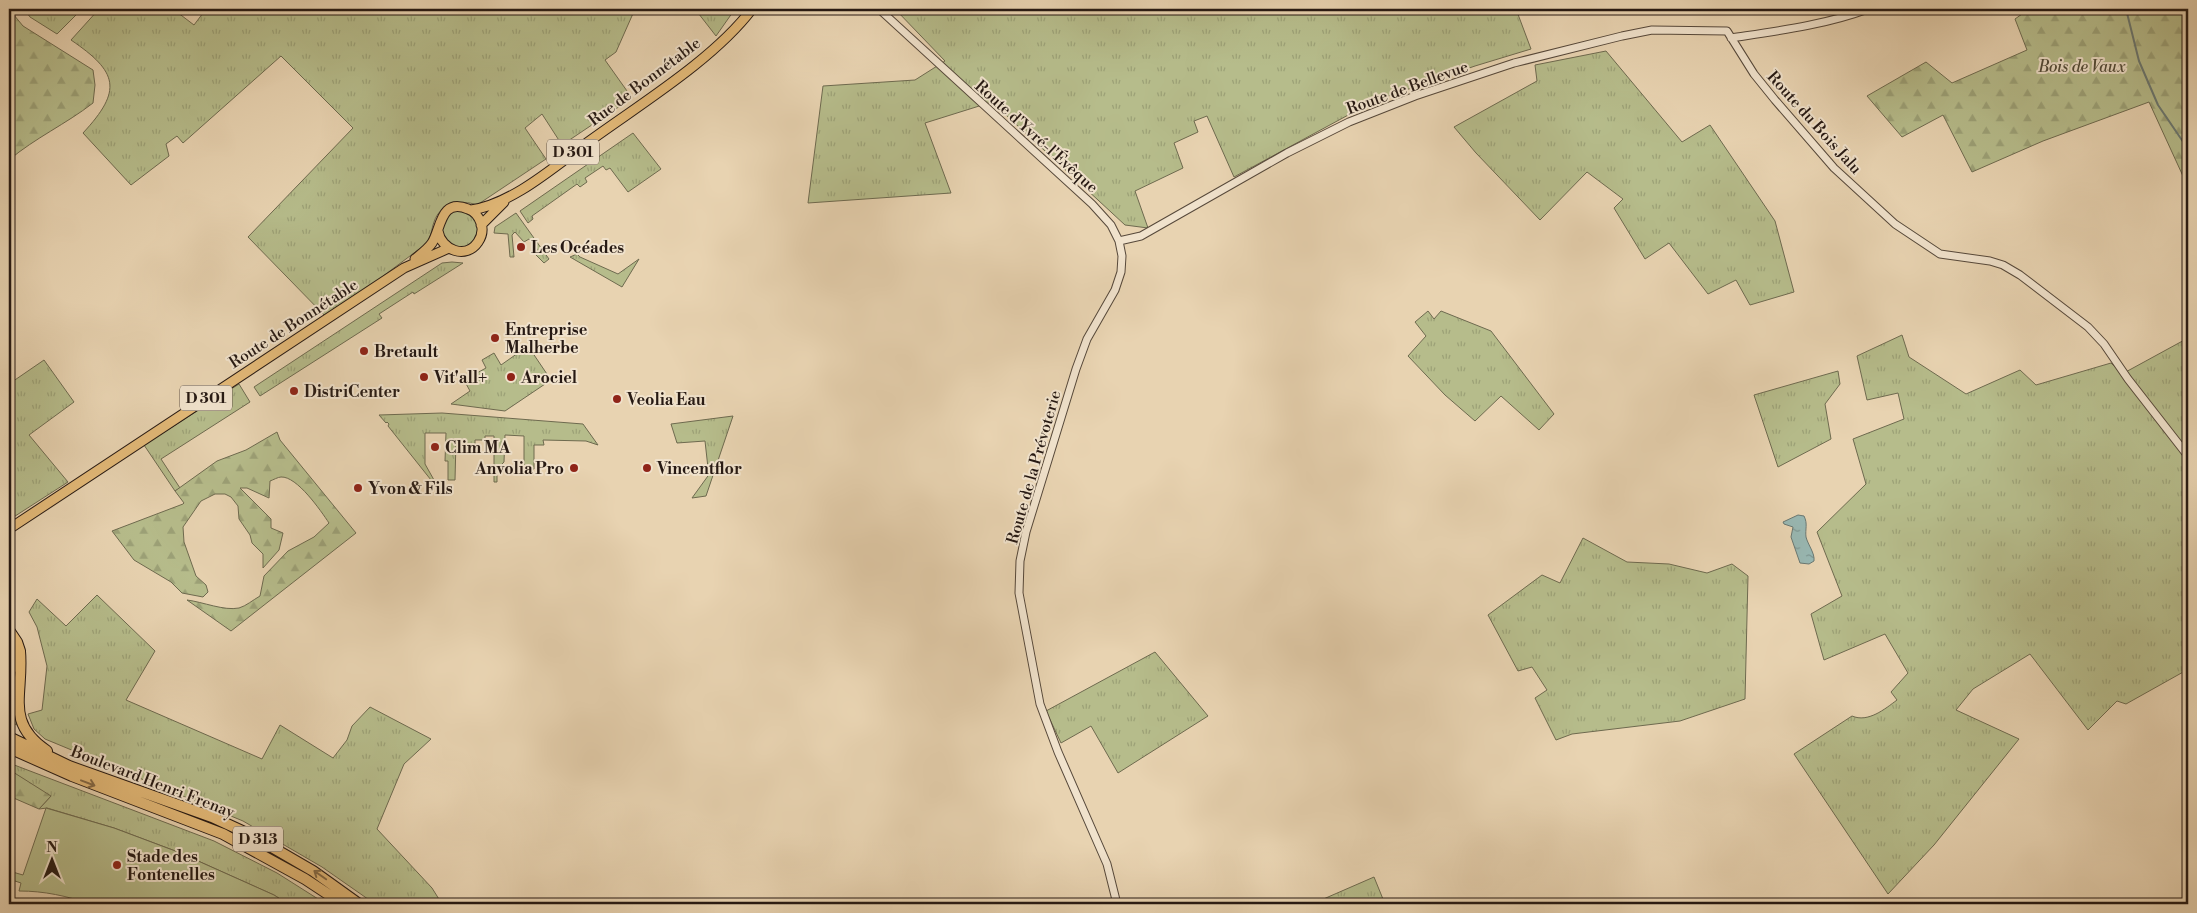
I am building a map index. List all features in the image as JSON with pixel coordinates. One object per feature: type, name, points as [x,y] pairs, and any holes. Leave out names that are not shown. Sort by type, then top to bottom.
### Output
[{"type":"highway","points":[[9,630],[17,642],[20,651],[19,716],[21,723],[28,735],[39,746],[69,766]]},
{"type":"highway","points":[[9,645],[13,657],[9,678]]},
{"type":"highway","name":"Boulevard Henri Frenay","points":[[9,737],[69,766],[212,817],[313,871],[359,904]]},
{"type":"highway","name":"Boulevard Henri Frenay","points":[[9,748],[43,765],[224,834],[304,879],[343,904]]},
{"type":"highway","points":[[9,753],[43,765]]},
{"type":"main road","name":"D 301","points":[[719,44],[747,9]]},
{"type":"main road","name":"D 301","points":[[719,44],[752,9]]},
{"type":"main road","name":"Rue de Bonnétable","points":[[514,194],[632,110],[719,44]]},
{"type":"main road","name":"D 301","points":[[470,210],[485,208],[514,194]]},
{"type":"main road","name":"D 301","points":[[481,225],[514,194]]},
{"type":"main road","points":[[459,207],[470,210],[478,217],[481,225],[480,238],[472,247],[460,251],[449,248],[441,241],[438,231],[441,218],[448,210],[459,207]]},
{"type":"main road","name":"D 301","points":[[404,268],[431,245],[438,231]]},
{"type":"main road","name":"Route de Bonnétable","points":[[9,530],[404,268],[449,248]]},
{"type":"street","name":"Route d'Yvré-l'Évêque","points":[[879,9],[1092,204],[1111,225],[1119,241]]},
{"type":"street","name":"Route de Bellevue","points":[[1119,241],[1141,236],[1287,153],[1337,128],[1415,96],[1514,63],[1652,30],[1729,34],[1800,27],[1850,16],[1868,9]]},
{"type":"street","name":"Route du Bois Jalu","points":[[1729,34],[1754,74],[1834,168],[1895,224],[1940,254],[1990,260],[2003,265],[2020,275],[2088,327],[2104,344],[2128,379],[2188,456]]},
{"type":"street","name":"Route de la Prévoterie","points":[[1117,904],[1107,864],[1058,752],[1040,704],[1022,617],[1019,587],[1020,561],[1026,532],[1076,369],[1087,340],[1114,290],[1121,272],[1122,256],[1119,241]]},
{"type":"green space","points":[[9,9],[23,26],[93,70],[95,85],[93,103],[9,160]]},
{"type":"green space","points":[[24,9],[82,9],[57,34],[30,17]]},
{"type":"green space","points":[[99,9],[173,9],[194,25],[206,9],[635,9],[616,52],[605,60],[632,98],[562,145],[542,114],[525,128],[546,159],[477,205],[464,202],[452,204],[441,210],[434,222],[426,244],[327,318],[248,237],[353,128],[281,56],[183,143],[177,136],[166,144],[169,156],[131,185],[83,133],[105,105],[110,82],[106,72],[98,62],[87,51],[71,40]]},
{"type":"green space","points":[[695,9],[735,9],[716,36]]},
{"type":"green space","points":[[895,9],[1516,9],[1531,49],[1374,101],[1234,177],[1207,116],[1194,121],[1198,132],[1174,143],[1183,168],[1135,191],[1148,228],[1125,225],[992,102],[925,123],[951,193],[808,203],[823,86],[915,80],[945,61]]},
{"type":"green space","name":"Bois de Vaux","points":[[2029,9],[2188,9],[2188,187],[2149,102],[2043,141],[1972,172],[1943,115],[1902,137],[1867,96],[1926,62],[1952,83],[2027,50],[2015,19]]},
{"type":"green space","points":[[1606,51],[1682,142],[1710,125],[1775,221],[1794,292],[1750,305],[1736,280],[1708,294],[1669,243],[1645,259],[1614,208],[1623,199],[1587,172],[1540,220],[1454,127],[1537,81],[1535,65]]},
{"type":"green space","points":[[633,133],[661,169],[628,192],[610,168],[606,170],[603,166],[585,178],[587,182],[580,187],[577,184],[532,216],[533,219],[528,223],[520,211]]},
{"type":"green space","points":[[460,211],[473,216],[478,229],[473,242],[460,247],[447,242],[442,229],[447,216]]},
{"type":"green space","points":[[516,213],[549,259],[544,263],[534,253],[538,250],[529,239],[524,242],[515,232],[512,235],[514,257],[510,257],[508,234],[494,233],[495,227]]},
{"type":"green space","points":[[577,254],[618,274],[639,259],[622,287],[570,257]]},
{"type":"green space","points":[[442,263],[463,263],[379,314],[382,318],[260,396],[254,387]]},
{"type":"green space","points":[[1428,311],[1434,319],[1441,311],[1491,331],[1554,414],[1539,430],[1501,396],[1475,421],[1445,395],[1408,356],[1426,336],[1415,322]]},
{"type":"green space","points":[[1902,335],[1909,357],[1966,394],[2020,370],[2036,385],[2111,363],[2122,374],[2188,338],[2188,454],[2182,457],[2188,462],[2188,675],[2185,671],[2126,704],[2117,701],[2088,730],[2030,654],[1973,689],[1956,710],[2019,739],[1934,845],[1888,894],[1794,754],[1852,716],[1864,718],[1876,714],[1897,700],[1891,692],[1908,673],[1885,634],[1824,660],[1811,614],[1842,596],[1817,532],[1866,484],[1853,439],[1904,419],[1898,393],[1867,400],[1857,356]]},
{"type":"green space","points":[[528,346],[551,380],[505,411],[451,404],[470,391],[464,380],[486,368],[482,360],[494,353],[501,365]]},
{"type":"green space","points":[[44,360],[74,402],[29,435],[68,482],[9,520],[9,384]]},
{"type":"green space","points":[[1838,371],[1840,384],[1825,404],[1831,439],[1778,467],[1754,395]]},
{"type":"green space","points":[[239,384],[250,402],[161,459],[180,488],[175,491],[144,445]]},
{"type":"green space","points":[[442,413],[583,424],[598,445],[586,441],[543,440],[544,445],[534,445],[534,469],[524,469],[524,436],[505,435],[504,462],[497,469],[497,482],[494,482],[494,436],[485,436],[485,440],[475,440],[475,445],[465,445],[465,440],[456,440],[455,480],[448,480],[448,461],[445,461],[446,433],[425,433],[425,464],[434,480],[431,480],[388,426],[389,424],[379,415]]},
{"type":"green space","points":[[733,416],[706,496],[692,498],[713,469],[708,468],[705,441],[677,443],[671,424]]},
{"type":"green space","points":[[277,432],[280,440],[356,533],[231,631],[187,600],[233,609],[244,606],[260,596],[264,576],[288,551],[314,537],[329,523],[308,495],[294,482],[281,477],[270,481],[269,498],[247,488],[240,488],[271,519],[271,528],[283,533],[279,550],[263,568],[263,554],[252,543],[250,535],[239,519],[238,506],[231,497],[225,494],[215,494],[201,501],[183,527],[184,542],[196,576],[206,585],[208,592],[203,597],[182,593],[171,582],[134,560],[112,531],[183,504],[175,491],[217,461],[246,450]]},
{"type":"green space","points":[[1583,538],[1627,562],[1669,564],[1707,573],[1732,564],[1748,576],[1745,699],[1680,721],[1572,734],[1556,740],[1535,698],[1547,690],[1532,667],[1518,671],[1488,615],[1542,575],[1560,583]]},
{"type":"green space","points":[[97,595],[155,651],[126,700],[262,759],[280,725],[333,758],[347,740],[352,726],[370,707],[431,739],[404,764],[377,829],[432,888],[442,904],[375,904],[322,867],[243,821],[45,739],[34,729],[28,714],[42,710],[47,666],[37,627],[29,612],[37,599],[66,626]]},
{"type":"green space","points":[[1155,652],[1208,716],[1118,773],[1091,726],[1061,743],[1046,711]]},
{"type":"green space","points":[[16,666],[14,705],[19,726],[9,721],[9,684]]},
{"type":"green space","points":[[9,763],[214,841],[277,873],[326,904],[288,904],[274,895],[178,852],[114,828],[47,808],[39,809],[50,797],[9,770]]},
{"type":"green space","points":[[9,770],[51,796],[39,809],[9,796]]},
{"type":"green space","name":"Stade des Fontenelles","points":[[46,808],[114,828],[178,852],[274,895],[288,904],[91,904],[55,894],[19,891],[21,883],[9,879],[9,871],[23,875]]},
{"type":"green space","points":[[1374,877],[1385,904],[1312,904]]},
{"type":"water","points":[[1798,515],[1804,516],[1805,519],[1806,537],[1814,561],[1809,564],[1800,563],[1791,537],[1793,527],[1783,522]]},
{"type":"waterway","points":[[2126,9],[2139,61],[2158,105],[2188,149]]},
{"type":"place","name":"Les Océades","points":[[521,247]]},
{"type":"place","name":"Entreprise Malherbe","points":[[495,338]]},
{"type":"place","name":"Bretault","points":[[364,351]]},
{"type":"place","name":"Vit'all+","points":[[424,377]]},
{"type":"place","name":"Arociel","points":[[511,377]]},
{"type":"place","name":"DistriCenter","points":[[294,391]]},
{"type":"place","name":"Veolia Eau","points":[[617,399]]},
{"type":"place","name":"Clim MA","points":[[435,447]]},
{"type":"place","name":"Anvolia Pro","points":[[574,468]]},
{"type":"place","name":"Vincentflor","points":[[647,468]]},
{"type":"place","name":"Yvon & Fils","points":[[358,488]]},
{"type":"place","name":"Stade des Fontenelles","points":[[117,865]]}]
